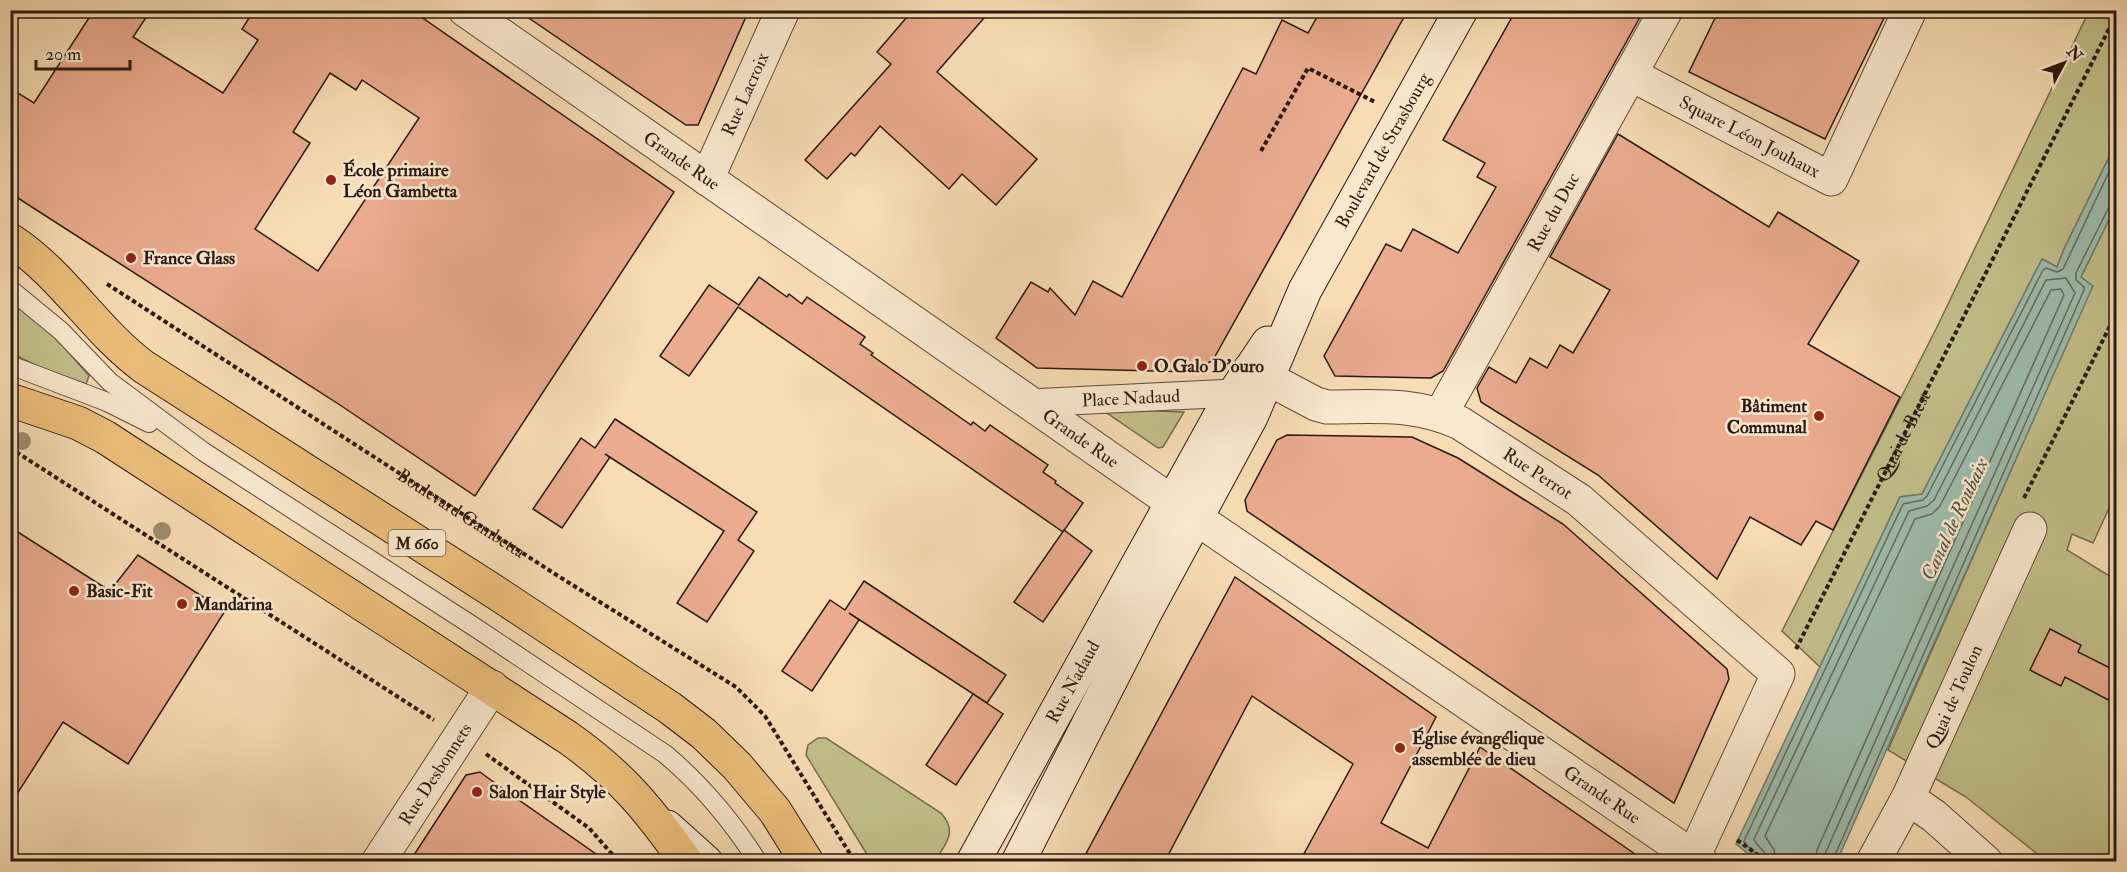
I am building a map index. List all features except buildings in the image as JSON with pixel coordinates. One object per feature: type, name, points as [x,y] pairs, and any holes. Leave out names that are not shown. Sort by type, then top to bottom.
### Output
[{"type":"main road","name":"M 660","points":[[10,240],[28,251],[51,271],[105,334],[144,367],[498,594],[685,720],[729,758],[751,782],[779,818],[807,861]]},
{"type":"main road","points":[[10,400],[78,423],[105,437],[492,687],[594,756],[623,782],[648,810],[686,861]]},
{"type":"street","name":"Grande Rue","points":[[465,10],[1029,403],[1695,860]]},
{"type":"street","name":"Rue Lacroix","points":[[707,179],[783,10]]},
{"type":"street","name":"Boulevard de Strasbourg","points":[[1184,510],[1250,380],[1305,290],[1461,10]]},
{"type":"street","name":"Rue du Duc","points":[[1441,414],[1666,10]]},
{"type":"street","name":"Square Léon Jouhaux","points":[[1630,74],[1831,179],[1910,10]]},
{"type":"street","name":"Rue Perrot","points":[[1250,380],[1316,404],[1408,407],[1441,414],[1460,423],[1579,500],[1778,674]]},
{"type":"street","name":"Place Nadaud","points":[[1029,403],[1250,380]]},
{"type":"street","name":"Rue Nadaud","points":[[973,861],[1184,510]]},
{"type":"street","name":"Rue Nadaud","points":[[1018,861],[1145,613],[1184,510]]},
{"type":"street","name":"Quai de Toulon","points":[[1873,861],[1908,798],[2030,530]]},
{"type":"street","points":[[1695,860],[1778,674]]},
{"type":"street","name":"Rue Desbonnets","points":[[378,861],[492,687]]},
{"type":"street","points":[[1908,798],[1934,816],[1986,861]]},
{"type":"street","points":[[648,810],[706,861]]},
{"type":"lane","points":[[10,289],[61,331],[110,382],[204,452],[665,754],[719,807],[758,861]]},
{"type":"lane","points":[[10,365],[107,402],[204,452]]},
{"type":"path","name":"Quai de Brest","points":[[1778,674],[1792,655],[2116,15]]},
{"type":"path","points":[[1261,151],[1308,68],[1361,94],[1401,118]]},
{"type":"path","name":"Boulevard Gambetta","points":[[101,279],[535,561],[736,687],[765,716],[855,861]]},
{"type":"path","points":[[10,448],[460,736],[589,828],[619,861]]},
{"type":"path","points":[[1732,837],[1768,861]]},
{"type":"shaded area","points":[[2089,11],[2116,11],[2116,143],[2057,267],[2042,259],[1922,494],[1900,497],[1820,667],[1782,631],[1937,327]]},
{"type":"shaded area","points":[[2116,205],[2116,493],[2093,543],[2072,534],[2067,550],[2116,580],[2116,861],[2046,861],[1966,797],[1888,750],[2092,286],[2081,277]]},
{"type":"shaded area","points":[[10,299],[32,316],[62,345],[89,376],[86,384],[39,367],[11,353]]},
{"type":"shaded area","points":[[1101,409],[1184,412],[1163,447],[1158,448]]},
{"type":"shaded area","points":[[818,738],[826,738],[941,813],[949,826],[949,832],[946,843],[935,861],[871,861],[806,755],[808,745]]},
{"type":"water","name":"Canal de Roubaix","points":[[2116,143],[2116,205],[2081,277],[2093,286],[1837,861],[1757,861],[1736,844],[1900,497],[1922,494],[2042,259],[2057,267]]},
{"type":"place","name":"École primaire Léon Gambetta","points":[[331,180]]},
{"type":"place","name":"France Glass","points":[[131,258]]},
{"type":"place","name":"O Galo D'ouro","points":[[1142,366]]},
{"type":"place","name":"Bâtiment Communal","points":[[1819,416]]},
{"type":"place","name":"Basic-Fit","points":[[74,591]]},
{"type":"place","name":"Mandarina","points":[[182,604]]},
{"type":"place","name":"Église évangélique assemblée de dieu","points":[[1400,748]]},
{"type":"place","name":"Salon Hair Style","points":[[477,792]]}]
